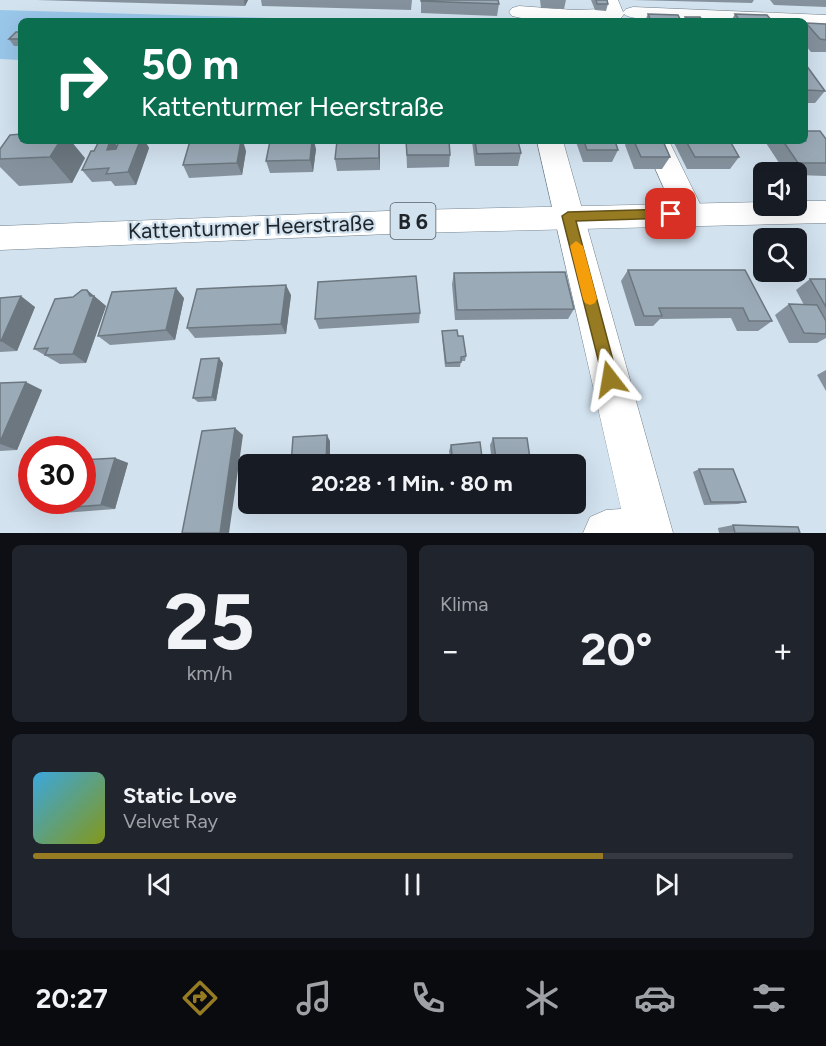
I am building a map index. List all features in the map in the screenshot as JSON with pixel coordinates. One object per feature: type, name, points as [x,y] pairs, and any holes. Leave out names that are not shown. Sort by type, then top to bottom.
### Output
[{"type":"main road","points":[[519,11],[574,16],[614,14],[609,0]]},
{"type":"main road","points":[[633,13],[705,18]]},
{"type":"main road","points":[[808,21],[826,21]]},
{"type":"main road","points":[[551,144],[635,532]]},
{"type":"main road","points":[[658,144],[690,214]]},
{"type":"main road","name":"Kattenturmer Heerstraße","points":[[0,238],[366,222],[826,212]]},
{"type":"shaded area","points":[[0,10],[272,18],[18,18],[18,60],[0,59]]},
{"type":"building","points":[[498,0],[499,4],[421,1]]},
{"type":"building","points":[[596,0],[607,0],[608,4],[597,4]]},
{"type":"building","points":[[648,14],[678,15],[680,18],[650,18]]},
{"type":"building","points":[[735,14],[767,15],[770,18],[738,18]]},
{"type":"building","points":[[808,23],[826,24],[826,40],[820,39]]},
{"type":"building","points":[[16,32],[18,32],[18,39],[9,39]]},
{"type":"building","points":[[808,68],[825,91],[808,90]]},
{"type":"building","points":[[808,131],[820,131],[826,139],[826,163],[797,162],[785,144],[808,144]]},
{"type":"building","points":[[18,134],[18,144],[58,144],[50,157],[0,159],[0,149],[10,135]]},
{"type":"building","points":[[98,144],[109,144],[107,150],[116,149],[118,144],[139,144],[128,172],[106,174],[109,168],[82,170],[91,151],[94,151]]},
{"type":"building","points":[[189,144],[240,144],[237,163],[183,165]]},
{"type":"building","points":[[269,144],[312,144],[310,160],[266,161]]},
{"type":"building","points":[[337,144],[379,144],[379,158],[335,159]]},
{"type":"building","points":[[406,144],[449,144],[450,155],[407,155]]},
{"type":"building","points":[[475,144],[519,144],[521,153],[477,154]]},
{"type":"building","points":[[585,144],[616,144],[618,150],[587,150]]},
{"type":"building","points":[[635,144],[664,144],[670,157],[641,157]]},
{"type":"building","points":[[688,144],[732,144],[739,157],[695,157]]},
{"type":"building","points":[[628,270],[745,270],[772,321],[749,321],[743,308],[659,308],[662,316],[644,316]]},
{"type":"building","points":[[565,272],[574,309],[457,310],[454,273]]},
{"type":"building","points":[[416,276],[420,313],[315,319],[318,282]]},
{"type":"building","points":[[810,279],[826,279],[826,307]]},
{"type":"building","points":[[286,285],[281,324],[187,328],[197,289]]},
{"type":"building","points":[[176,288],[166,330],[98,336],[112,292]]},
{"type":"building","points":[[82,290],[87,290],[90,296],[94,296],[73,354],[45,355],[48,348],[34,349],[55,299],[73,297]]},
{"type":"building","points":[[21,296],[1,341],[0,341],[0,298]]},
{"type":"building","points":[[789,304],[817,305],[826,321],[826,334],[804,333]]},
{"type":"building","points":[[457,330],[458,336],[463,336],[466,356],[461,357],[461,362],[446,363],[442,331]]},
{"type":"building","points":[[219,358],[212,397],[193,398],[201,359]]},
{"type":"building","points":[[26,382],[0,442],[0,383]]},
{"type":"building","points":[[235,428],[220,533],[182,533],[202,431]]},
{"type":"building","points":[[327,435],[326,454],[292,454],[293,437]]},
{"type":"building","points":[[493,438],[527,438],[529,454],[495,454]]},
{"type":"building","points":[[480,442],[482,454],[452,454],[451,445]]},
{"type":"building","points":[[115,458],[101,505],[96,505],[96,459]]},
{"type":"building","points":[[699,469],[733,469],[746,502],[711,502]]},
{"type":"building","points":[[733,525],[798,527],[800,533],[735,533]]},
{"type":"slow traffic","points":[[576,246],[590,299]]},
{"type":"route","points":[[610,379],[568,216],[671,214]]}]
